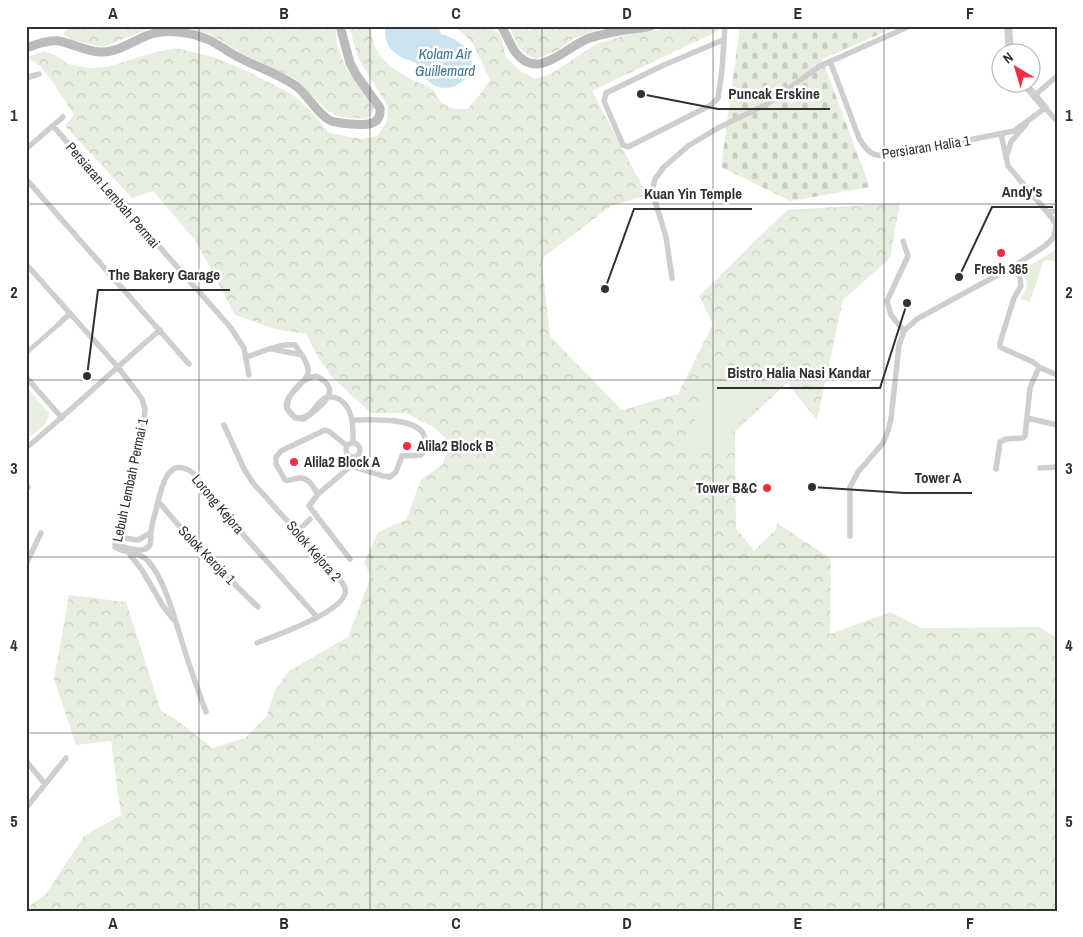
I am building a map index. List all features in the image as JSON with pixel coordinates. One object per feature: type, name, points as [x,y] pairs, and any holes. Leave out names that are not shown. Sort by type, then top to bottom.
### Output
[{"type":"main road","points":[[26,48],[58,41],[87,50],[101,52],[119,49],[158,32],[186,34],[207,39],[240,58],[282,77],[306,94],[330,120],[370,124],[378,118],[381,113],[380,108],[350,63],[340,26]]},
{"type":"main road","points":[[501,26],[520,57],[528,62],[541,64],[556,58],[589,38],[651,26]]},
{"type":"street","points":[[723,40],[664,65],[606,93],[604,101],[623,145],[628,147],[711,105],[718,98],[725,26]]},
{"type":"street","points":[[672,278],[666,237],[652,191],[655,180],[674,157],[718,128],[767,104],[820,66],[910,26]]},
{"type":"street","points":[[1008,26],[1009,42]]},
{"type":"street","name":"Persiaran Halia 1","points":[[830,61],[860,138],[870,153],[876,156],[888,156],[1014,131],[1045,108]]},
{"type":"street","points":[[26,78],[39,74]]},
{"type":"street","points":[[1034,96],[1057,76]]},
{"type":"street","points":[[1031,92],[1057,121]]},
{"type":"street","points":[[26,149],[63,117]]},
{"type":"street","points":[[1005,159],[1011,142],[1022,132],[1029,120]]},
{"type":"street","name":"Persiaran Lembah Permai","points":[[53,126],[231,328],[244,348],[249,375]]},
{"type":"street","points":[[850,536],[850,487],[858,472],[882,443],[888,432],[899,345],[904,331],[917,319],[1040,250],[1055,236],[1056,225],[1005,159],[1001,134]]},
{"type":"street","points":[[26,179],[190,364]]},
{"type":"street","points":[[1047,212],[1057,211]]},
{"type":"street","points":[[903,241],[908,256],[887,301],[891,315],[904,331]]},
{"type":"street","name":"Lebuh Lembah Permai 1","points":[[26,264],[117,366],[142,399],[145,409],[115,544],[116,548],[140,554],[148,561],[170,603],[206,712]]},
{"type":"street","points":[[1014,266],[1020,278],[1020,286],[1014,298],[1000,347],[1034,362],[1039,367],[1057,375]]},
{"type":"street","points":[[26,353],[70,313]]},
{"type":"street","points":[[26,448],[160,330]]},
{"type":"street","points":[[247,357],[289,344],[295,345],[306,361],[308,372],[307,376],[286,402],[287,410],[294,418],[304,419],[327,400],[330,396],[324,379],[316,376],[305,380],[287,401],[287,408],[295,418],[303,418],[308,416],[325,398],[335,397],[345,404],[353,420],[350,444],[346,453],[352,457]]},
{"type":"street","points":[[996,470],[1000,442],[1006,439],[1024,437],[1030,388],[1039,367]]},
{"type":"street","points":[[26,377],[62,418]]},
{"type":"street","points":[[1027,418],[1057,425]]},
{"type":"street","points":[[351,466],[390,477],[396,472],[402,456],[421,455],[424,452],[425,442],[424,435],[413,426],[394,421],[353,420]]},
{"type":"street","name":"Solok Kejora 2","points":[[224,425],[244,470],[253,483],[339,578],[345,588],[345,594],[341,601],[333,608],[318,617],[257,643]]},
{"type":"street","points":[[318,494],[307,480],[303,478],[290,481],[285,480],[276,464],[276,457],[281,451],[325,430],[350,444],[359,445],[360,449],[357,456],[352,457]]},
{"type":"street","points":[[350,559],[310,508],[310,503],[351,466],[352,457]]},
{"type":"street","points":[[1040,468],[1057,467]]},
{"type":"street","name":"Lorong Kejora","points":[[115,544],[144,550],[148,548],[151,543],[150,533],[166,475],[172,470],[188,469],[229,519],[318,617]]},
{"type":"street","name":"Solok Keroja 1","points":[[158,502],[198,548],[258,607]]},
{"type":"street","points":[[297,532],[310,519]]},
{"type":"street","points":[[26,564],[41,533]]},
{"type":"street","points":[[118,537],[138,540],[150,533]]},
{"type":"street","points":[[128,552],[142,570],[163,606],[176,622]]},
{"type":"street","points":[[26,808],[66,758]]},
{"type":"street","points":[[26,761],[45,784]]},
{"type":"green space","points":[[71,26],[165,26],[149,29],[102,47],[76,41],[63,34]]},
{"type":"green space","points":[[177,26],[335,26],[337,45],[347,70],[375,107],[372,114],[366,119],[340,117],[328,111],[294,78],[245,55],[210,34]]},
{"type":"green space","points":[[349,26],[371,26],[374,44],[382,59],[395,70],[430,87],[441,102],[447,106],[467,109],[490,80],[472,42],[455,26],[491,26],[501,36],[506,57],[521,72],[535,79],[551,74],[596,44],[634,33],[660,30],[665,26],[720,26],[720,30],[592,91],[647,195],[611,206],[545,256],[542,263],[550,336],[622,410],[678,394],[713,324],[699,296],[787,210],[900,203],[890,258],[843,300],[817,420],[787,383],[735,432],[736,528],[754,551],[776,529],[777,523],[831,559],[830,634],[891,612],[921,628],[1039,627],[1057,638],[1057,911],[26,911],[26,908],[46,894],[84,836],[121,815],[111,741],[76,745],[54,679],[69,595],[126,602],[161,711],[175,719],[212,748],[245,738],[267,716],[275,690],[289,671],[348,637],[371,576],[364,563],[378,532],[406,520],[421,480],[442,465],[451,443],[433,427],[406,413],[371,413],[333,378],[318,357],[306,334],[275,329],[235,315],[196,241],[153,191],[132,198],[65,126],[74,115],[41,67],[27,57],[45,51],[59,57],[68,64],[89,68],[107,67],[176,48],[210,56],[243,69],[293,95],[309,109],[329,133],[362,139],[377,136],[387,121],[388,106],[358,58]]},
{"type":"green space","points":[[509,26],[525,26],[529,30],[544,26],[611,26],[574,38],[557,51],[535,59],[520,49]]},
{"type":"green space","points":[[740,26],[899,26],[822,59],[870,187],[790,201],[721,167]]},
{"type":"green space","points":[[1057,249],[1057,262],[1047,260],[1043,262],[1030,302],[1021,299],[1027,286],[1025,276],[1028,267]]},
{"type":"green space","points":[[717,365],[791,377],[733,429],[727,455],[686,450],[700,403],[698,387]]},
{"type":"green space","points":[[26,387],[49,413],[47,422],[26,440]]},
{"type":"water","name":"Kolam Air Guillemard","points":[[385,26],[438,26],[441,34],[459,42],[469,52],[472,63],[469,73],[463,81],[454,86],[443,88],[432,84],[420,72],[416,63],[405,59],[392,50],[387,42]]},
{"type":"place","name":"Puncak Erskine","points":[[641,94]]},
{"type":"place","name":"Fresh 365","points":[[1001,253]]},
{"type":"place","name":"Andy's","points":[[959,277]]},
{"type":"place","name":"Kuan Yin Temple","points":[[605,289]]},
{"type":"place","name":"Bistro Halia Nasi Kandar","points":[[907,303]]},
{"type":"place","name":"The Bakery Garage","points":[[87,376]]},
{"type":"place","name":"Alila2 Block B","points":[[407,446]]},
{"type":"place","name":"Alila2 Block A","points":[[294,462]]},
{"type":"place","name":"Tower A","points":[[812,487]]},
{"type":"place","name":"Tower B&C","points":[[767,488]]}]
